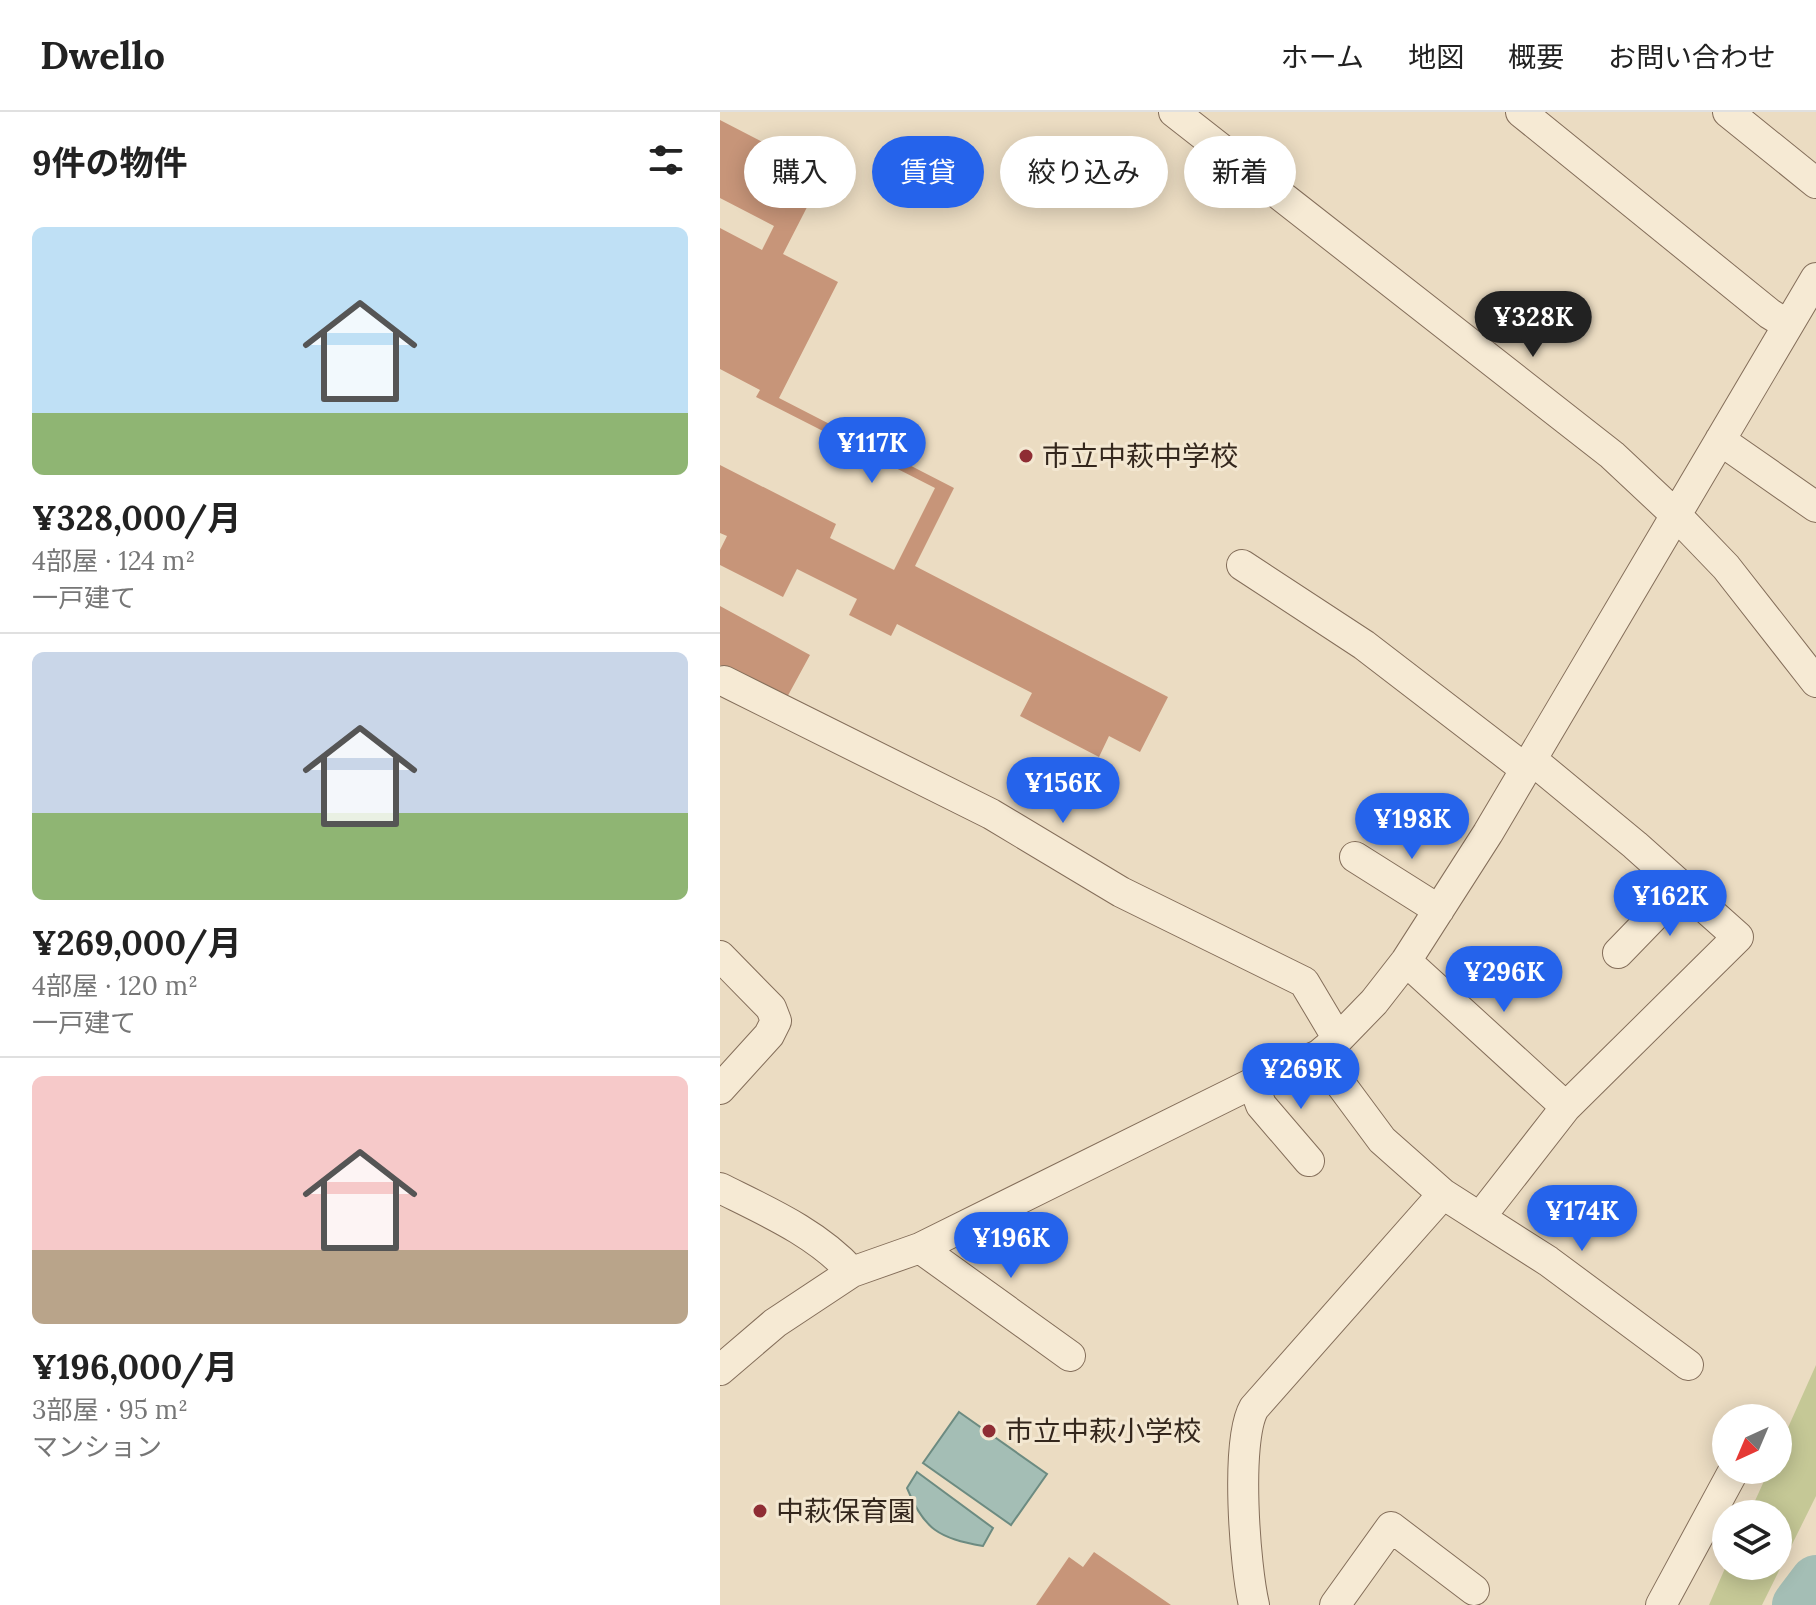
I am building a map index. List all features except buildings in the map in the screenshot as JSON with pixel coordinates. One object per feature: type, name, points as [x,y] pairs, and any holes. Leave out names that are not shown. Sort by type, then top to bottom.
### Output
[{"type":"street","points":[[1174,112],[1612,455],[1726,567],[1816,682]]},
{"type":"street","points":[[1521,112],[1770,314],[1788,325]]},
{"type":"street","points":[[1728,112],[1816,183]]},
{"type":"street","points":[[720,1370],[775,1323],[852,1272],[920,1248],[1328,1047],[1374,1002],[1406,961],[1488,833],[1815,281]]},
{"type":"street","points":[[1720,440],[1816,507]]},
{"type":"street","points":[[1242,565],[1364,645],[1528,763],[1682,887],[1738,937],[1566,1107],[1481,1216]]},
{"type":"street","points":[[724,681],[991,814],[1121,892],[1304,982],[1328,1047],[1382,1140],[1443,1194],[1548,1261],[1688,1365]]},
{"type":"street","points":[[1355,857],[1439,910]]},
{"type":"street","points":[[1618,953],[1682,887]]},
{"type":"street","points":[[720,956],[771,1008],[776,1021],[769,1035],[720,1089]]},
{"type":"street","points":[[1406,961],[1566,1107]]},
{"type":"street","points":[[1253,1083],[1261,1105],[1309,1161]]},
{"type":"street","points":[[720,1188],[781,1219],[835,1253],[852,1272]]},
{"type":"street","points":[[1254,1605],[1244,1481],[1248,1418],[1323,1328],[1443,1194]]},
{"type":"street","points":[[920,1248],[1070,1356]]},
{"type":"street","points":[[1661,1605],[1726,1484]]},
{"type":"street","points":[[1335,1605],[1391,1527],[1474,1590]]},
{"type":"green space","points":[[1816,1365],[1816,1496],[1792,1544],[1792,1500],[1755,1500],[1763,1484],[1792,1484],[1792,1419]]},
{"type":"green space","points":[[1720,1580],[1774,1580],[1762,1605],[1709,1605]]},
{"type":"water","points":[[959,1412],[1047,1474],[1011,1525],[923,1463]]},
{"type":"water","points":[[917,1472],[993,1528],[983,1546],[944,1535],[927,1523],[907,1488]]},
{"type":"waterway","points":[[1798,1605],[1816,1581]]},
{"type":"place","name":"市立中萩中学校","points":[[1026,456]]},
{"type":"place","name":"市立中萩小学校","points":[[989,1431]]},
{"type":"place","name":"中萩保育園","points":[[760,1511]]}]
